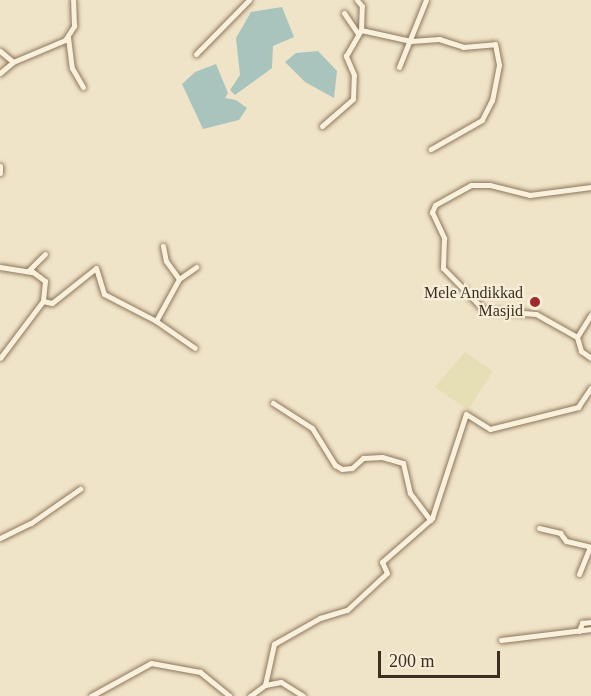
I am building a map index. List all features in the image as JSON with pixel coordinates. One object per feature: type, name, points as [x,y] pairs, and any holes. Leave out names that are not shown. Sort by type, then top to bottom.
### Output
[{"type":"street","points":[[0,73],[13,62],[40,53],[68,37],[74,26],[73,0]]},
{"type":"street","points":[[196,54],[249,0]]},
{"type":"street","points":[[322,126],[353,99],[355,81],[346,56],[359,32],[362,6],[357,0]]},
{"type":"street","points":[[399,67],[426,0]]},
{"type":"street","points":[[344,13],[359,32],[411,41],[439,39],[468,48],[495,44],[499,59],[492,100],[482,120],[431,149]]},
{"type":"street","points":[[68,37],[72,68],[83,87]]},
{"type":"street","points":[[0,51],[13,62]]},
{"type":"street","points":[[0,166],[0,173]]},
{"type":"street","points":[[578,337],[536,314],[484,309],[471,299],[443,268],[444,238],[432,212],[435,205],[463,186],[490,185],[530,195],[591,187]]},
{"type":"street","points":[[163,246],[165,261],[179,279]]},
{"type":"street","points":[[28,271],[45,254]]},
{"type":"street","points":[[0,267],[28,271],[45,281],[43,301],[0,358]]},
{"type":"street","points":[[156,321],[179,279],[196,267]]},
{"type":"street","points":[[43,301],[52,303],[96,268],[104,294],[156,321],[195,348]]},
{"type":"street","points":[[591,315],[578,337],[581,351],[591,358]]},
{"type":"street","points":[[265,685],[274,644],[320,618],[347,610],[387,573],[382,562],[430,520],[440,502],[466,414],[490,429],[578,407],[591,388]]},
{"type":"street","points":[[273,403],[312,428],[335,465],[342,469],[352,468],[363,458],[382,457],[402,463],[408,487],[430,520]]},
{"type":"street","points":[[0,538],[31,523],[80,489]]},
{"type":"street","points":[[538,528],[591,547],[579,574]]},
{"type":"street","points":[[579,631],[582,623],[591,622]]},
{"type":"street","points":[[501,639],[591,629]]},
{"type":"street","points":[[91,696],[151,663],[200,672],[230,696]]},
{"type":"street","points":[[250,696],[265,685],[281,682],[303,696]]},
{"type":"shaded area","points":[[465,352],[493,371],[468,410],[435,387]]},
{"type":"water","points":[[282,7],[294,37],[273,46],[272,68],[235,95],[230,90],[240,75],[236,38],[251,12]]},
{"type":"water","points":[[318,51],[337,71],[334,98],[305,82],[285,62],[296,53]]},
{"type":"water","points":[[216,64],[228,93],[225,98],[236,100],[247,108],[239,120],[203,129],[182,84],[195,72]]},
{"type":"place","name":"Mele Andikkad Masjid","points":[[535,302]]}]
